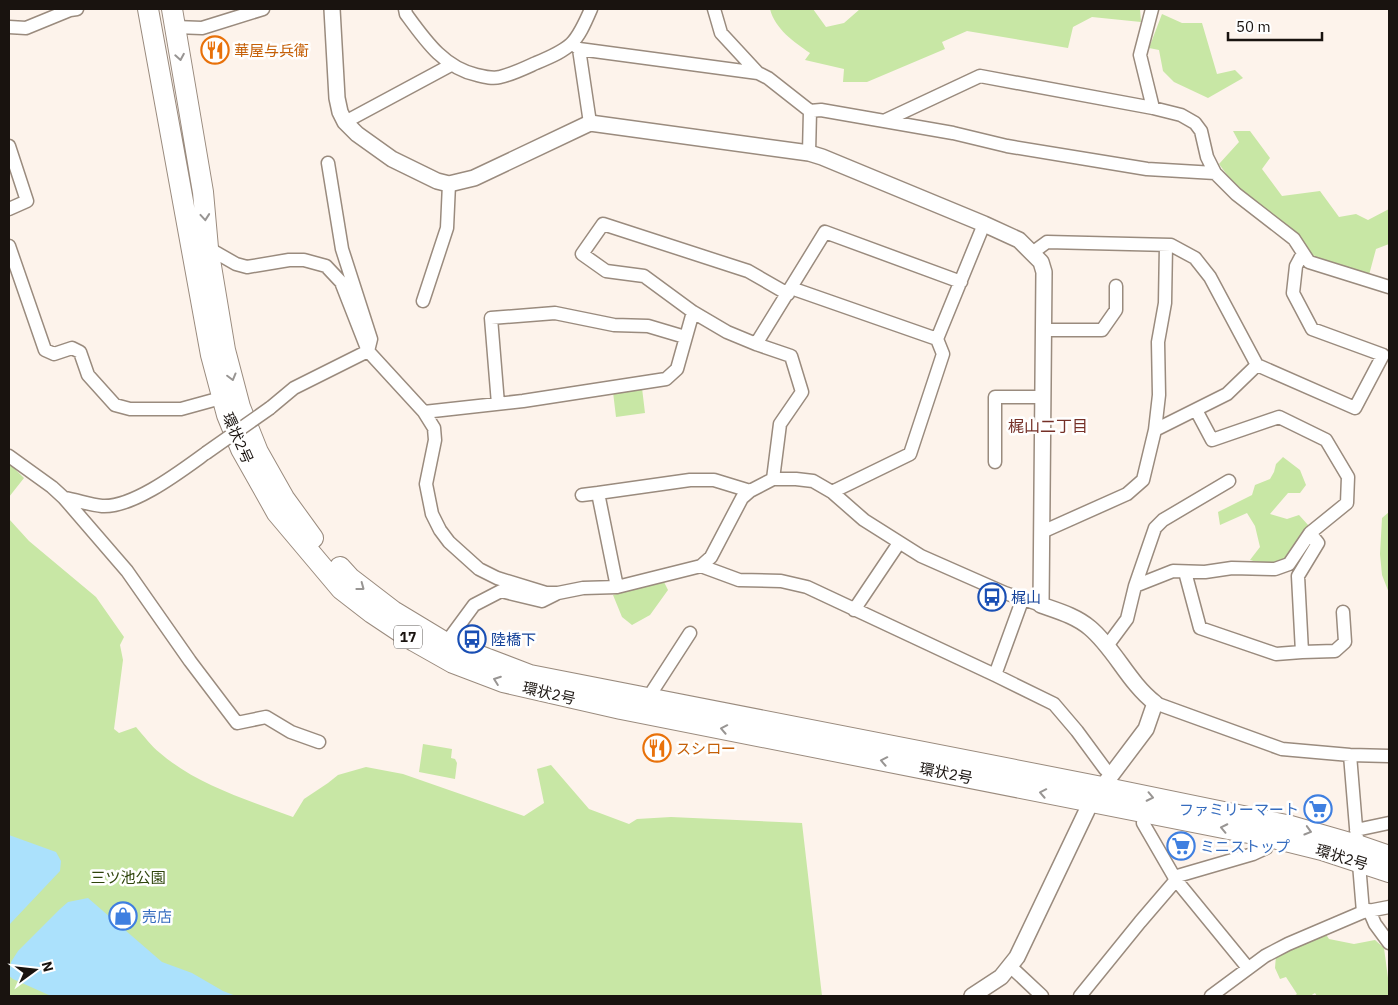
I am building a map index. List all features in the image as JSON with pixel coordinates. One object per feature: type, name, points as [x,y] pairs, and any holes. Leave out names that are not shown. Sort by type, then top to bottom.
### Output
[{"type":"main road","name":"環状2号","points":[[148,9],[211,354],[221,398],[241,449],[277,513],[341,589],[372,613],[453,663],[503,682],[621,709],[1101,788],[1145,812],[1270,829],[1358,845],[1389,856]]},
{"type":"main road","name":"環状2号","points":[[174,18],[203,192],[208,248],[225,350],[240,407],[258,452],[284,498],[313,538],[350,578],[393,611],[446,643],[530,675],[1101,788],[1270,829]]},
{"type":"main road","name":"環状2号","points":[[1358,845],[1389,872]]},
{"type":"street","points":[[9,27],[26,28],[35,23],[77,9]]},
{"type":"street","points":[[174,18],[202,28],[263,9]]},
{"type":"street","points":[[332,9],[337,98],[340,112],[345,122],[383,154],[436,181],[449,184],[474,178],[590,123],[809,153],[1019,240],[1041,262],[1044,272],[1041,605]]},
{"type":"street","points":[[405,9],[406,14],[429,46],[451,65],[468,73],[486,77],[499,78],[576,47],[758,73],[768,78],[810,111],[821,110],[886,120],[1007,146],[1147,169],[1215,173]]},
{"type":"street","points":[[590,123],[576,47],[591,9]]},
{"type":"street","points":[[714,9],[721,33],[758,73]]},
{"type":"street","points":[[1152,9],[1140,55],[1153,108]]},
{"type":"street","points":[[345,122],[451,65]]},
{"type":"street","points":[[886,120],[980,76],[1153,108],[1181,115],[1196,123],[1202,131],[1207,157],[1215,173],[1236,194],[1294,239],[1309,262],[1389,287]]},
{"type":"street","points":[[809,153],[810,111]]},
{"type":"street","points":[[9,146],[27,202],[9,209]]},
{"type":"street","points":[[64,498],[102,506],[116,505],[145,493],[270,408],[294,388],[368,351],[371,339],[342,249],[328,163]]},
{"type":"street","points":[[423,301],[447,228],[449,184]]},
{"type":"street","points":[[773,479],[780,424],[802,392],[791,356],[727,332],[693,312],[644,276],[606,271],[582,254],[603,224],[748,271],[789,291],[937,340]]},
{"type":"street","points":[[832,492],[910,454],[943,354],[937,340],[984,224]]},
{"type":"street","points":[[756,344],[825,232],[961,282]]},
{"type":"street","points":[[1032,253],[1047,242],[1171,245],[1195,258],[1210,276],[1258,365],[1355,408],[1383,355],[1312,329],[1293,293],[1296,266],[1303,253]]},
{"type":"street","points":[[1042,532],[1127,494],[1142,480],[1155,430],[1159,395],[1158,342],[1165,303],[1166,245]]},
{"type":"street","points":[[9,246],[13,271],[45,350],[54,354],[72,348],[80,352],[88,375],[115,404],[130,409],[181,409],[221,398]]},
{"type":"street","points":[[208,248],[236,264],[247,267],[289,260],[304,260],[326,266],[341,282],[368,351],[424,412],[434,428],[435,440],[426,484],[432,514],[440,530],[462,555],[479,568],[497,578],[546,593],[558,593],[583,588],[617,587],[701,566],[712,557],[742,498],[750,491],[773,479],[796,479],[814,482],[832,492],[864,520],[921,556],[1005,592],[1078,620],[1091,629],[1107,646],[1139,688],[1155,703],[1282,749],[1350,755],[1389,756]]},
{"type":"street","points":[[1044,330],[1102,330],[1116,310],[1116,286]]},
{"type":"street","points":[[424,412],[498,404],[666,379],[676,369],[693,312]]},
{"type":"street","points":[[498,404],[491,318],[555,313],[614,326],[648,326],[686,337]]},
{"type":"street","points":[[1155,430],[1227,394],[1258,365]]},
{"type":"street","points":[[995,462],[995,397],[1043,397]]},
{"type":"street","points":[[1135,586],[1173,571],[1205,572],[1232,568],[1275,570],[1289,564],[1310,533],[1347,503],[1348,477],[1326,440],[1279,417],[1212,440],[1196,410]]},
{"type":"street","points":[[9,456],[64,498],[127,570],[237,723],[266,717],[291,732],[319,742]]},
{"type":"street","points":[[582,495],[690,480],[714,480],[750,491]]},
{"type":"street","points":[[1107,646],[1127,619],[1135,586],[1155,528],[1163,520],[1230,481]]},
{"type":"street","points":[[598,493],[617,587]]},
{"type":"street","points":[[1302,652],[1298,576],[1318,543],[1310,533]]},
{"type":"street","points":[[854,610],[899,543]]},
{"type":"street","points":[[701,566],[740,580],[781,581],[798,584],[1054,704],[1077,731],[1104,769],[1101,788]]},
{"type":"street","points":[[1185,572],[1200,628],[1276,654],[1335,651],[1345,642],[1343,612]]},
{"type":"street","points":[[446,643],[474,605],[501,591],[542,601],[558,593]]},
{"type":"street","points":[[995,675],[1023,598]]},
{"type":"street","points":[[648,698],[690,633]]},
{"type":"street","points":[[972,996],[1001,977],[1017,957],[1101,788],[1146,729],[1155,703]]},
{"type":"street","points":[[1350,755],[1366,911],[1389,943]]},
{"type":"street","points":[[1145,812],[1143,823],[1175,878],[1248,968]]},
{"type":"street","points":[[1358,845],[1389,823]]},
{"type":"street","points":[[1080,996],[1175,878],[1253,854],[1266,848],[1270,829]]},
{"type":"street","points":[[1211,996],[1265,956],[1288,944],[1366,911],[1389,907]]},
{"type":"street","points":[[1010,966],[1042,996]]},
{"type":"green space","points":[[770,9],[813,9],[826,27],[844,23],[860,9],[1140,9],[1141,22],[1092,17],[1073,27],[1068,48],[967,31],[942,42],[945,49],[867,82],[843,82],[844,69],[805,60],[810,53],[781,29],[772,16]]},
{"type":"green space","points":[[1162,14],[1182,23],[1202,23],[1217,74],[1235,70],[1243,78],[1208,98],[1174,82],[1163,71],[1159,50],[1149,48]]},
{"type":"green space","points":[[1233,131],[1250,131],[1270,158],[1262,169],[1282,196],[1320,191],[1339,217],[1356,214],[1368,220],[1389,209],[1389,244],[1376,249],[1369,275],[1315,260],[1233,183],[1219,164],[1239,142]]},
{"type":"green space","points":[[642,388],[645,413],[616,417],[613,392]]},
{"type":"green space","points":[[1283,457],[1300,470],[1306,485],[1300,493],[1288,493],[1270,514],[1287,519],[1299,515],[1309,526],[1287,557],[1272,563],[1250,560],[1260,547],[1255,526],[1247,513],[1220,525],[1218,512],[1252,495],[1255,485],[1270,479],[1276,464]]},
{"type":"green space","points":[[9,463],[24,478],[9,497]]},
{"type":"green space","points":[[1389,512],[1389,593],[1382,575],[1380,554],[1382,518]]},
{"type":"green space","name":"三ツ池公園","points":[[9,519],[29,541],[96,597],[124,637],[120,645],[123,660],[114,729],[119,733],[136,727],[160,753],[174,764],[206,783],[241,798],[293,817],[304,799],[338,775],[366,767],[403,774],[524,816],[544,803],[537,769],[551,765],[589,809],[629,824],[637,819],[671,817],[802,823],[822,996],[9,996]]},
{"type":"green space","points":[[664,582],[668,590],[650,615],[632,625],[622,617],[613,595]]},
{"type":"green space","points":[[423,744],[452,749],[451,758],[455,759],[457,763],[455,779],[419,772]]},
{"type":"green space","points":[[1325,933],[1329,939],[1354,944],[1375,940],[1384,948],[1389,978],[1389,996],[1317,996],[1315,993],[1310,996],[1294,996],[1297,994],[1286,977],[1280,979],[1275,968],[1276,955]]},
{"type":"water","points":[[9,835],[56,852],[61,861],[60,871],[9,925]]},
{"type":"water","points":[[88,898],[162,962],[192,973],[223,991],[236,996],[51,996],[9,976],[11,962],[18,951],[60,909],[68,902]]},
{"type":"place","name":"華屋与兵衛","points":[[215,50]]},
{"type":"place","name":"梶山","points":[[992,597]]},
{"type":"place","name":"陸橋下","points":[[472,639]]},
{"type":"place","name":"スシロー","points":[[657,748]]},
{"type":"place","name":"ファミリーマート","points":[[1318,809]]},
{"type":"place","name":"ミニストップ","points":[[1181,846]]},
{"type":"place","name":"売店","points":[[123,916]]},
{"type":"district","name":"梶山二丁目","points":[[1048,426]]}]
